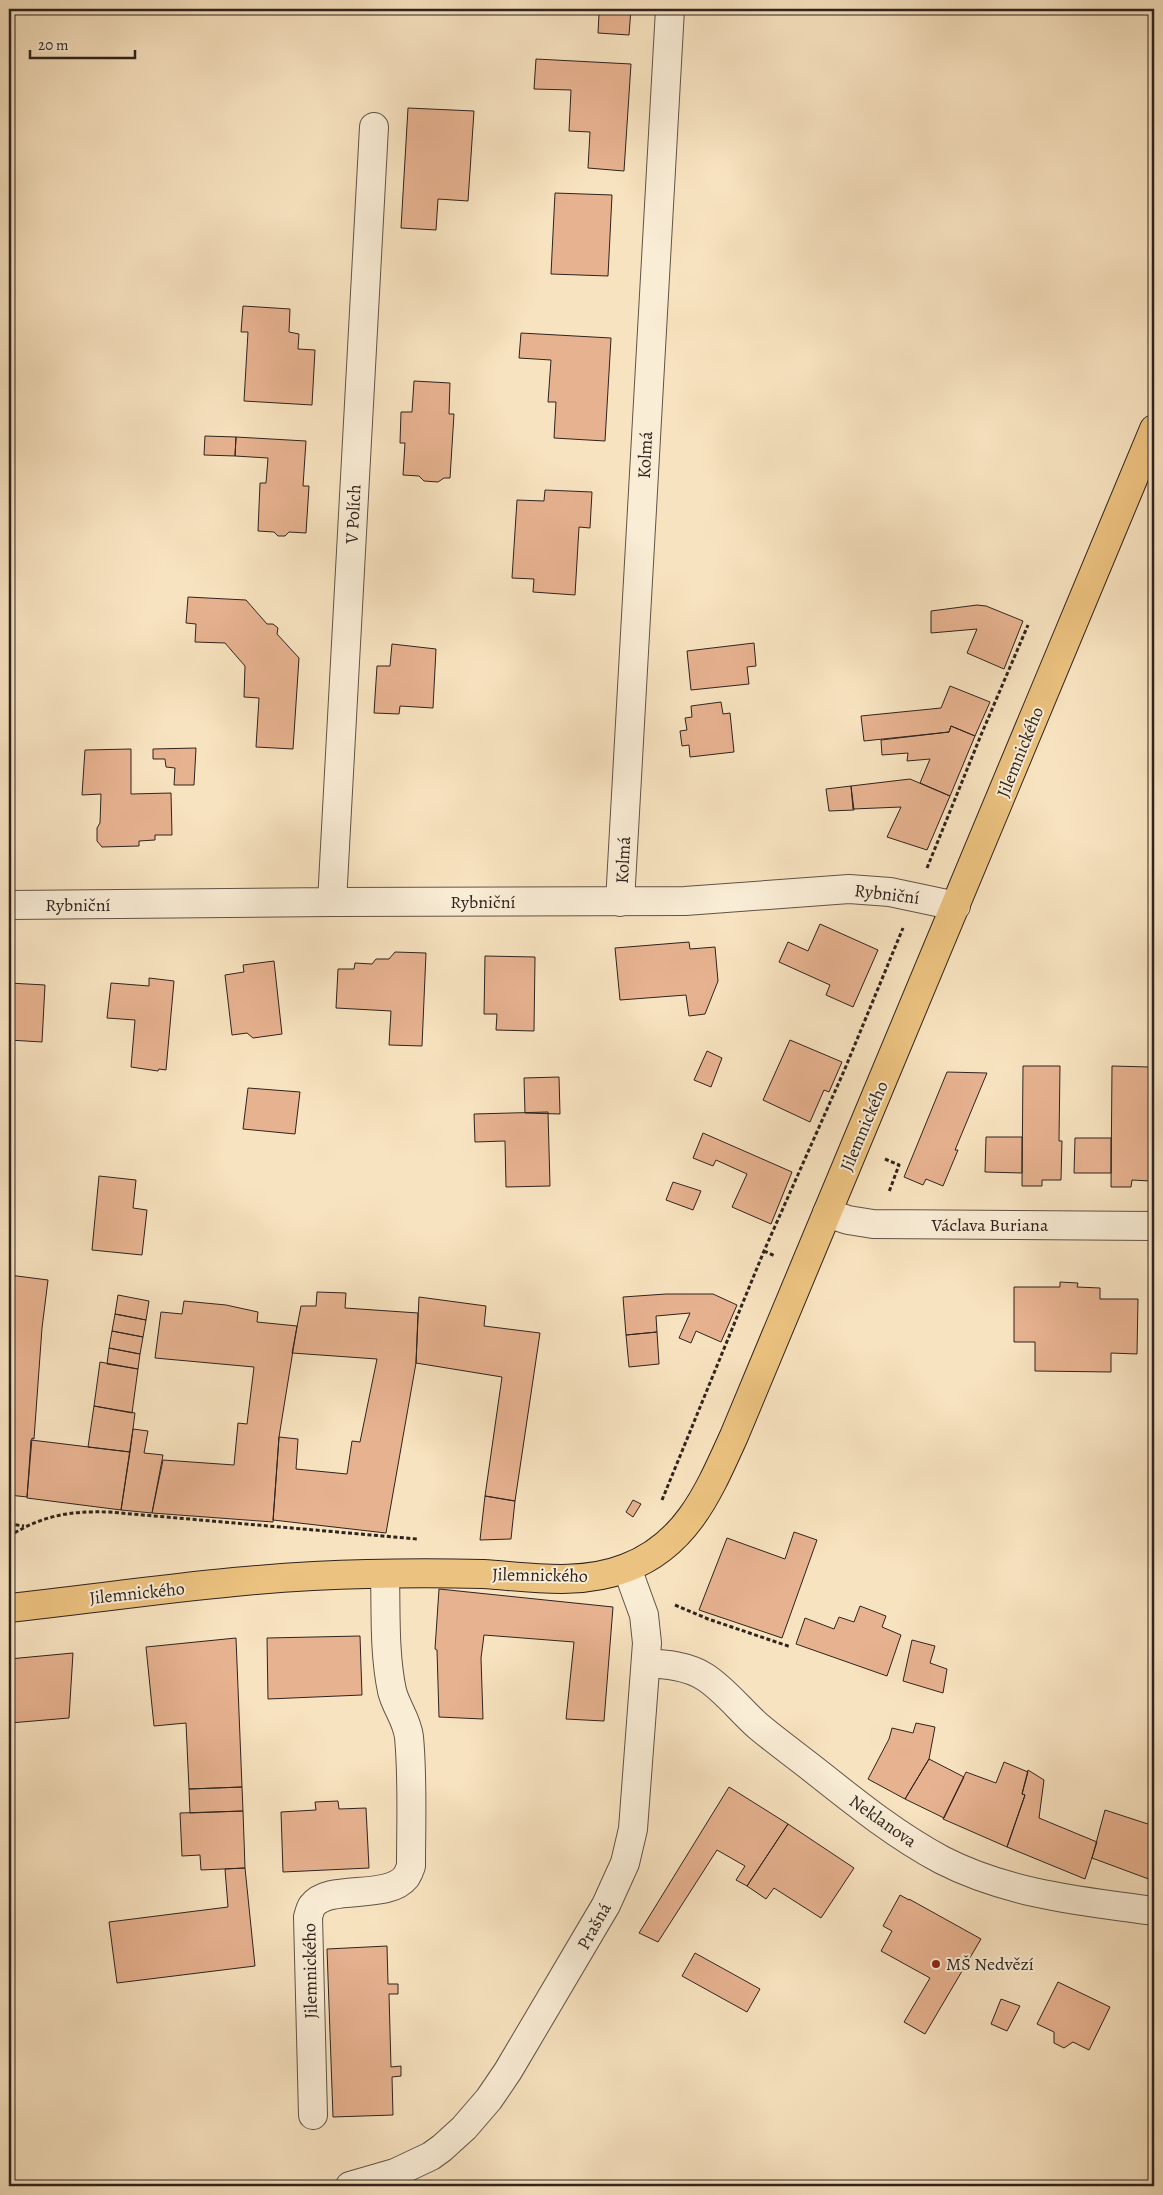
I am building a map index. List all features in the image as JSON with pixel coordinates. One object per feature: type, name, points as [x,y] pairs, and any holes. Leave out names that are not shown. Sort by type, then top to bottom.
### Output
[{"type":"main road","name":"Jilemnického","points":[[9,1608],[245,1582],[385,1574],[446,1573],[568,1579],[596,1577],[627,1568],[649,1556],[687,1523],[707,1494],[827,1213],[1154,429]]},
{"type":"street","name":"Kolmá","points":[[620,902],[670,9]]},
{"type":"street","name":"V Polích","points":[[332,902],[374,127]]},
{"type":"street","name":"Rybniční","points":[[9,905],[686,901],[871,889],[916,896],[956,906]]},
{"type":"street","name":"Václava Buriana","points":[[827,1213],[848,1220],[873,1224],[1154,1226]]},
{"type":"street","name":"Prašná","points":[[350,2186],[395,2173],[431,2156],[464,2128],[489,2099],[508,2071],[582,1948],[618,1879],[629,1845],[637,1790],[647,1643],[644,1615],[627,1568]]},
{"type":"street","name":"Jilemnického","points":[[313,2115],[308,1918],[312,1906],[324,1898],[384,1889],[406,1877],[411,1866],[409,1737],[403,1716],[393,1693],[390,1677],[386,1627],[385,1574]]},
{"type":"street","name":"Neklanova","points":[[646,1663],[679,1667],[705,1677],[759,1726],[872,1816],[956,1867],[991,1882],[1032,1892],[1154,1911]]},
{"type":"path","points":[[671,1538],[652,1517],[660,1503],[764,1251],[844,1071],[1028,625]]},
{"type":"path","points":[[9,1536],[25,1526],[54,1516],[77,1511],[109,1512],[424,1539]]},
{"type":"path","points":[[9,1524],[25,1526]]},
{"type":"path","points":[[668,1602],[708,1619],[791,1647]]},
{"type":"building","points":[[574,9],[631,9],[629,35],[598,33],[599,14],[574,12]]},
{"type":"building","points":[[536,59],[631,64],[624,171],[588,168],[590,132],[569,131],[571,90],[534,89]]},
{"type":"building","points":[[408,108],[474,111],[468,201],[438,199],[436,230],[401,228]]},
{"type":"building","points":[[555,193],[612,195],[608,276],[551,274]]},
{"type":"building","points":[[243,306],[290,309],[289,332],[299,334],[298,349],[315,350],[312,405],[244,401],[248,332],[241,332]]},
{"type":"building","points":[[521,333],[611,338],[605,441],[554,438],[556,402],[548,402],[551,360],[519,358]]},
{"type":"building","points":[[414,381],[450,383],[449,414],[454,414],[450,478],[444,478],[438,482],[424,481],[419,476],[403,475],[405,443],[400,443],[401,412],[412,412]]},
{"type":"building","points":[[205,436],[236,437],[235,456],[204,455]]},
{"type":"building","points":[[236,437],[306,441],[303,486],[309,486],[306,533],[289,532],[285,536],[278,536],[274,532],[258,531],[260,483],[266,483],[268,458],[235,456]]},
{"type":"building","points":[[545,490],[592,492],[590,528],[579,527],[575,595],[533,592],[534,579],[512,578],[517,500],[544,501]]},
{"type":"building","points":[[188,597],[246,600],[267,624],[273,624],[278,628],[277,634],[299,658],[293,749],[256,747],[259,698],[244,697],[245,666],[225,643],[195,642],[196,624],[186,623]]},
{"type":"building","points":[[977,605],[986,606],[1023,621],[1004,669],[967,653],[977,629],[931,633],[931,611]]},
{"type":"building","points":[[754,643],[756,666],[747,667],[749,684],[691,690],[687,651]]},
{"type":"building","points":[[392,644],[436,649],[433,708],[400,706],[399,714],[374,713],[377,666],[390,666]]},
{"type":"building","points":[[950,686],[990,702],[975,736],[951,726],[949,732],[864,741],[861,716],[941,708]]},
{"type":"building","points":[[721,702],[723,714],[730,713],[734,752],[690,757],[689,745],[682,746],[680,731],[687,730],[685,718],[692,717],[691,706]]},
{"type":"building","points":[[951,726],[975,736],[950,796],[920,783],[930,759],[907,761],[908,753],[882,755],[881,740],[949,732]]},
{"type":"building","points":[[196,748],[194,785],[174,785],[175,768],[166,767],[165,759],[153,759],[153,749]]},
{"type":"building","points":[[131,749],[131,794],[171,793],[172,835],[155,835],[155,840],[139,841],[139,846],[102,847],[97,841],[101,794],[82,795],[85,750]]},
{"type":"building","points":[[910,779],[950,796],[927,850],[887,837],[901,807],[853,809],[851,786]]},
{"type":"building","points":[[851,786],[854,810],[829,811],[826,789]]},
{"type":"building","points":[[820,924],[878,950],[853,1007],[826,995],[830,985],[779,962],[788,942],[808,951]]},
{"type":"building","points":[[689,942],[690,949],[715,947],[718,981],[705,1014],[689,1016],[686,995],[620,1000],[615,948]]},
{"type":"building","points":[[395,952],[426,953],[422,1046],[389,1045],[391,1011],[336,1008],[338,969],[354,969],[355,963],[372,964],[376,959],[389,959]]},
{"type":"building","points":[[485,956],[535,957],[534,1031],[496,1030],[497,1014],[484,1014]]},
{"type":"building","points":[[274,961],[282,1034],[253,1038],[247,1033],[232,1035],[225,975],[244,972],[243,965]]},
{"type":"building","points":[[149,978],[174,981],[166,1070],[159,1069],[158,1071],[131,1067],[135,1020],[107,1018],[111,983],[149,986]]},
{"type":"building","points":[[9,983],[45,985],[42,1042],[9,1040]]},
{"type":"building","points":[[790,1040],[842,1062],[829,1092],[824,1090],[810,1122],[763,1100]]},
{"type":"building","points":[[707,1051],[722,1058],[711,1087],[694,1080]]},
{"type":"building","points":[[1023,1066],[1060,1066],[1059,1141],[1062,1141],[1061,1180],[1042,1180],[1042,1186],[1022,1186]]},
{"type":"building","points":[[1112,1066],[1149,1067],[1150,1181],[1132,1180],[1131,1187],[1111,1187]]},
{"type":"building","points":[[947,1072],[987,1073],[955,1150],[958,1150],[943,1186],[926,1179],[923,1185],[904,1177]]},
{"type":"building","points":[[559,1077],[560,1114],[525,1113],[524,1078]]},
{"type":"building","points":[[248,1088],[300,1092],[295,1134],[243,1129]]},
{"type":"building","points":[[548,1112],[550,1186],[506,1187],[505,1141],[475,1142],[474,1114]]},
{"type":"building","points":[[703,1133],[792,1172],[771,1224],[732,1207],[747,1174],[716,1160],[713,1166],[693,1158]]},
{"type":"building","points":[[986,1137],[1022,1137],[1022,1173],[985,1172]]},
{"type":"building","points":[[1075,1138],[1111,1138],[1111,1173],[1074,1173]]},
{"type":"building","points":[[99,1176],[136,1180],[133,1208],[147,1210],[142,1255],[92,1250]]},
{"type":"building","points":[[673,1182],[701,1191],[693,1210],[666,1200]]},
{"type":"building","points":[[9,1275],[48,1280],[27,1497],[9,1495]]},
{"type":"building","points":[[1060,1282],[1078,1283],[1077,1287],[1100,1288],[1100,1299],[1138,1299],[1137,1354],[1111,1353],[1111,1372],[1035,1371],[1035,1342],[1014,1342],[1014,1287],[1060,1287]]},
{"type":"building","points":[[317,1292],[346,1293],[345,1308],[418,1313],[416,1363],[386,1533],[273,1520],[279,1437],[298,1439],[296,1469],[347,1474],[352,1441],[360,1442],[377,1359],[292,1353],[301,1306],[316,1306]]},
{"type":"building","points":[[666,1294],[713,1294],[737,1305],[721,1342],[696,1331],[691,1343],[679,1338],[690,1313],[656,1316],[657,1332],[626,1335],[623,1297]]},
{"type":"building","points":[[118,1295],[149,1301],[146,1320],[115,1314]]},
{"type":"building","points":[[419,1297],[486,1306],[484,1326],[540,1333],[515,1501],[485,1496],[502,1377],[416,1363]]},
{"type":"building","points":[[184,1301],[226,1305],[258,1312],[257,1322],[297,1326],[279,1437],[273,1522],[152,1513],[163,1460],[234,1465],[238,1423],[247,1424],[254,1367],[155,1358],[161,1312],[182,1314]]},
{"type":"building","points":[[115,1314],[146,1320],[143,1337],[112,1331]]},
{"type":"building","points":[[112,1331],[143,1337],[140,1354],[109,1348]]},
{"type":"building","points":[[657,1332],[659,1364],[629,1367],[626,1335]]},
{"type":"building","points":[[109,1348],[140,1354],[138,1369],[107,1364]]},
{"type":"building","points":[[100,1362],[138,1369],[132,1413],[94,1406]]},
{"type":"building","points":[[94,1406],[135,1413],[130,1452],[88,1447]]},
{"type":"building","points":[[133,1429],[148,1431],[144,1453],[163,1455],[152,1513],[121,1510]]},
{"type":"building","points":[[31,1440],[130,1452],[121,1510],[27,1498]]},
{"type":"building","points":[[485,1496],[515,1501],[511,1539],[480,1540]]},
{"type":"building","points":[[633,1500],[641,1504],[633,1517],[626,1512]]},
{"type":"building","points":[[794,1532],[817,1540],[782,1638],[699,1610],[727,1538],[785,1559]]},
{"type":"building","points":[[439,1589],[613,1607],[604,1721],[566,1719],[574,1642],[484,1635],[481,1658],[483,1719],[439,1717],[437,1650],[435,1649]]},
{"type":"building","points":[[860,1606],[886,1616],[882,1627],[901,1635],[887,1676],[796,1644],[805,1618],[834,1629],[839,1617],[854,1622]]},
{"type":"building","points":[[360,1636],[362,1695],[268,1699],[267,1638]]},
{"type":"building","points":[[236,1638],[242,1787],[189,1789],[186,1723],[154,1726],[146,1647]]},
{"type":"building","points":[[912,1640],[935,1646],[930,1663],[947,1669],[943,1693],[903,1681]]},
{"type":"building","points":[[73,1653],[69,1718],[10,1723],[9,1659]]},
{"type":"building","points":[[916,1723],[935,1727],[929,1759],[905,1799],[868,1779],[889,1739],[892,1728],[913,1733]]},
{"type":"building","points":[[929,1759],[964,1777],[944,1818],[905,1799]]},
{"type":"building","points":[[1004,1762],[1028,1772],[1022,1794],[1025,1795],[1007,1847],[943,1819],[966,1772],[996,1783]]},
{"type":"building","points":[[1028,1770],[1044,1780],[1039,1818],[1097,1842],[1085,1879],[1007,1847],[1025,1795],[1022,1794]]},
{"type":"building","points":[[242,1787],[243,1811],[190,1813],[189,1789]]},
{"type":"building","points":[[729,1787],[788,1824],[747,1886],[736,1880],[745,1866],[717,1850],[658,1942],[639,1933]]},
{"type":"building","points":[[338,1801],[339,1809],[366,1808],[369,1868],[283,1872],[281,1812],[316,1810],[315,1802]]},
{"type":"building","points":[[1105,1810],[1154,1826],[1154,1881],[1092,1858]]},
{"type":"building","points":[[243,1811],[245,1868],[201,1870],[200,1855],[182,1856],[180,1813]]},
{"type":"building","points":[[788,1824],[854,1868],[821,1918],[774,1888],[766,1899],[747,1886]]},
{"type":"building","points":[[245,1868],[255,1966],[117,1983],[109,1922],[228,1907],[225,1869]]},
{"type":"building","name":"MŠ Nedvězí","points":[[900,1895],[981,1939],[925,2034],[904,2022],[930,1978],[881,1951],[892,1931],[883,1926]]},
{"type":"building","points":[[387,1946],[388,1984],[398,1984],[398,1994],[389,1994],[391,2067],[401,2066],[401,2076],[392,2077],[393,2115],[333,2117],[327,1949]]},
{"type":"building","points":[[695,1953],[760,1989],[747,2012],[682,1976]]},
{"type":"building","points":[[1058,1982],[1110,2007],[1089,2050],[1073,2042],[1064,2048],[1054,2043],[1054,2032],[1037,2024]]},
{"type":"building","points":[[1001,1999],[1020,2006],[1007,2031],[991,2024]]},
{"type":"place","name":"MŠ Nedvězí","points":[[936,1964]]}]
